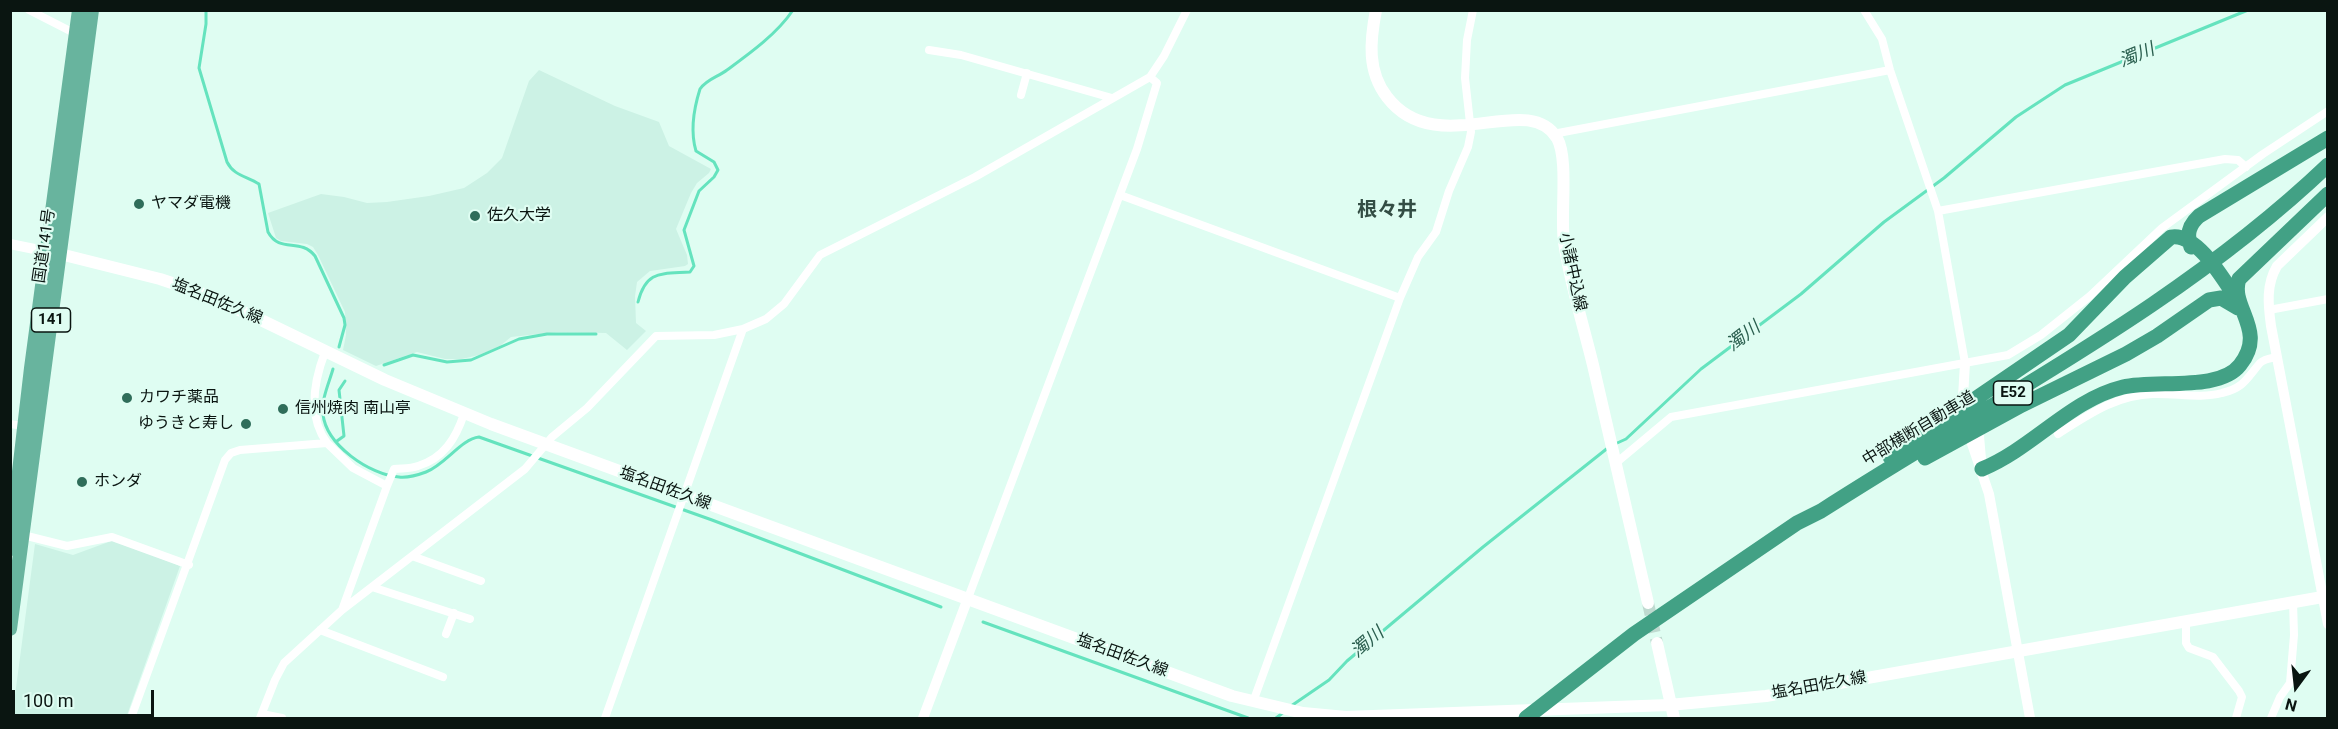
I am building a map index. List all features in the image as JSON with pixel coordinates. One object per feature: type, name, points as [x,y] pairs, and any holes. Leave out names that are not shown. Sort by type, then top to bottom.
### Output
[{"type":"highway","name":"国道141号","points":[[10,549],[17,425],[46,251],[79,10]]},
{"type":"highway","name":"国道141号","points":[[10,629],[92,10]]},
{"type":"highway","points":[[2188,240],[2190,225],[2199,216],[2328,138]]},
{"type":"highway","name":"中部横断自動車道","points":[[1526,716],[1570,685],[1634,634],[1797,523],[1821,511],[2122,326],[2217,260],[2328,165]]},
{"type":"highway","points":[[2239,306],[2236,289],[2239,279],[2328,194]]},
{"type":"highway","points":[[1797,523],[1895,453],[2069,335],[2125,277],[2171,237],[2176,236],[2188,240],[2205,255],[2239,306],[2250,331],[2249,348],[2241,364],[2227,375],[2208,382],[2138,384],[2104,393],[2073,410],[2015,453],[1982,468]]},
{"type":"highway","points":[[1821,511],[1898,474],[2022,405],[2126,354],[2157,336],[2209,300],[2221,298],[2239,306]]},
{"type":"main road","points":[[1376,10],[1371,34],[1372,64],[1379,85],[1390,100],[1405,114],[1425,123],[1451,127],[1519,119],[1539,123],[1553,134]]},
{"type":"main road","name":"小諸中込線","points":[[1553,134],[1561,155],[1564,244],[1648,603]]},
{"type":"main road","name":"塩名田佐久線","points":[[60,254],[160,279],[193,290],[385,380],[464,414],[539,452],[682,505],[968,598],[1253,702],[1318,717],[1526,716],[1766,696],[2325,597]]},
{"type":"main road","points":[[1657,643],[1669,705],[1674,718]]},
{"type":"street","points":[[29,10],[76,34]]},
{"type":"street","points":[[282,718],[261,716],[279,670],[342,610],[525,469],[559,430],[587,408],[656,336],[697,336],[743,329],[777,312],[820,255],[975,177],[1150,77],[1164,56],[1187,10]]},
{"type":"street","points":[[1253,702],[1400,298],[1418,257],[1436,232],[1449,191],[1468,147],[1471,125],[1465,78],[1467,40],[1473,10]]},
{"type":"street","points":[[1864,10],[1882,39],[1924,176],[1938,211],[1965,363],[1967,394]]},
{"type":"street","points":[[929,50],[961,55],[1112,98]]},
{"type":"street","points":[[1553,134],[1890,70]]},
{"type":"street","points":[[1021,95],[1027,73]]},
{"type":"street","points":[[923,718],[1140,139],[1157,83],[1150,77]]},
{"type":"street","points":[[1615,459],[1671,417],[2008,355],[2041,335],[2090,296],[2162,228],[2328,111]]},
{"type":"street","points":[[1938,211],[2225,159],[2238,160],[2246,167]]},
{"type":"street","points":[[1120,195],[1400,298]]},
{"type":"street","points":[[2328,217],[2277,266],[2268,292],[2277,357],[2325,597],[2328,624]]},
{"type":"street","points":[[10,244],[60,254]]},
{"type":"street","points":[[2269,310],[2328,299]]},
{"type":"street","points":[[605,718],[743,329]]},
{"type":"street","points":[[325,352],[315,383],[315,412],[320,431],[327,443],[353,468],[388,483]]},
{"type":"street","points":[[2058,434],[2091,413],[2122,398],[2154,394],[2207,395],[2231,391],[2250,378],[2261,362],[2277,357]]},
{"type":"street","points":[[342,610],[392,471],[397,468],[417,467],[438,455],[454,438],[464,414]]},
{"type":"street","points":[[1975,439],[1989,494],[2030,718]]},
{"type":"street","points":[[131,718],[228,455],[240,450],[327,443]]},
{"type":"street","points":[[23,535],[67,546],[112,537],[189,565]]},
{"type":"street","points":[[412,556],[481,581]]},
{"type":"street","points":[[467,587],[471,577]]},
{"type":"street","points":[[372,587],[470,619]]},
{"type":"street","points":[[2271,718],[2280,697],[2290,684],[2294,635],[2293,601]]},
{"type":"street","points":[[446,634],[454,613]]},
{"type":"street","points":[[2186,621],[2186,643],[2189,648],[2213,657],[2239,691],[2242,697],[2236,718]]},
{"type":"street","points":[[320,630],[442,677]]},
{"type":"street","points":[[392,669],[395,659]]},
{"type":"shaded area","name":"佐久大学","points":[[539,70],[615,106],[659,122],[669,146],[711,169],[691,193],[676,229],[687,255],[688,264],[650,271],[637,282],[636,323],[646,331],[627,350],[606,333],[557,332],[511,337],[500,346],[462,359],[445,359],[417,352],[376,366],[343,350],[346,335],[345,312],[318,255],[313,247],[307,244],[281,241],[276,238],[268,213],[321,194],[367,203],[429,196],[464,188],[487,173],[502,158],[529,81]]},
{"type":"shaded area","points":[[114,540],[180,566],[126,718],[12,718],[35,544],[73,555]]},
{"type":"waterway","points":[[206,10],[199,68],[227,162],[237,173],[259,184],[268,232],[273,239],[284,244],[303,247],[315,256],[344,318],[345,325],[339,347]]},
{"type":"waterway","points":[[638,302],[645,284],[650,279],[663,274],[690,272],[694,266],[684,230],[699,191],[718,170],[714,162],[696,151],[694,143],[694,120],[700,89],[762,43],[793,10]]},
{"type":"waterway","name":"濁川","points":[[1615,444],[1626,439],[1701,369],[1801,294],[1884,222],[1944,178],[2016,117],[2065,85],[2248,10]]},
{"type":"waterway","points":[[384,365],[413,355],[447,362],[471,360],[519,339],[547,334],[596,334]]},
{"type":"waterway","points":[[333,369],[323,403],[326,426],[341,447],[375,471],[399,477],[420,474],[433,468],[466,442],[479,437],[712,520],[941,607]]},
{"type":"waterway","points":[[337,441],[344,436],[339,390],[345,381]]},
{"type":"waterway","name":"濁川","points":[[1291,706],[1329,680],[1347,661],[1483,547],[1609,447]]},
{"type":"waterway","points":[[983,622],[1248,718]]},
{"type":"waterway","name":"濁川","points":[[1276,718],[1284,712]]},
{"type":"tunnel","points":[[1648,603],[1657,643]]},
{"type":"place","name":"ヤマダ電機","points":[[139,204]]},
{"type":"place","name":"佐久大学","points":[[475,216]]},
{"type":"place","name":"カワチ薬品","points":[[127,398]]},
{"type":"place","name":"信州焼肉 南山亭","points":[[283,409]]},
{"type":"place","name":"ゆうきと寿し","points":[[246,424]]},
{"type":"place","name":"ホンダ","points":[[82,482]]},
{"type":"district","name":"根々井","points":[[1387,211]]}]
